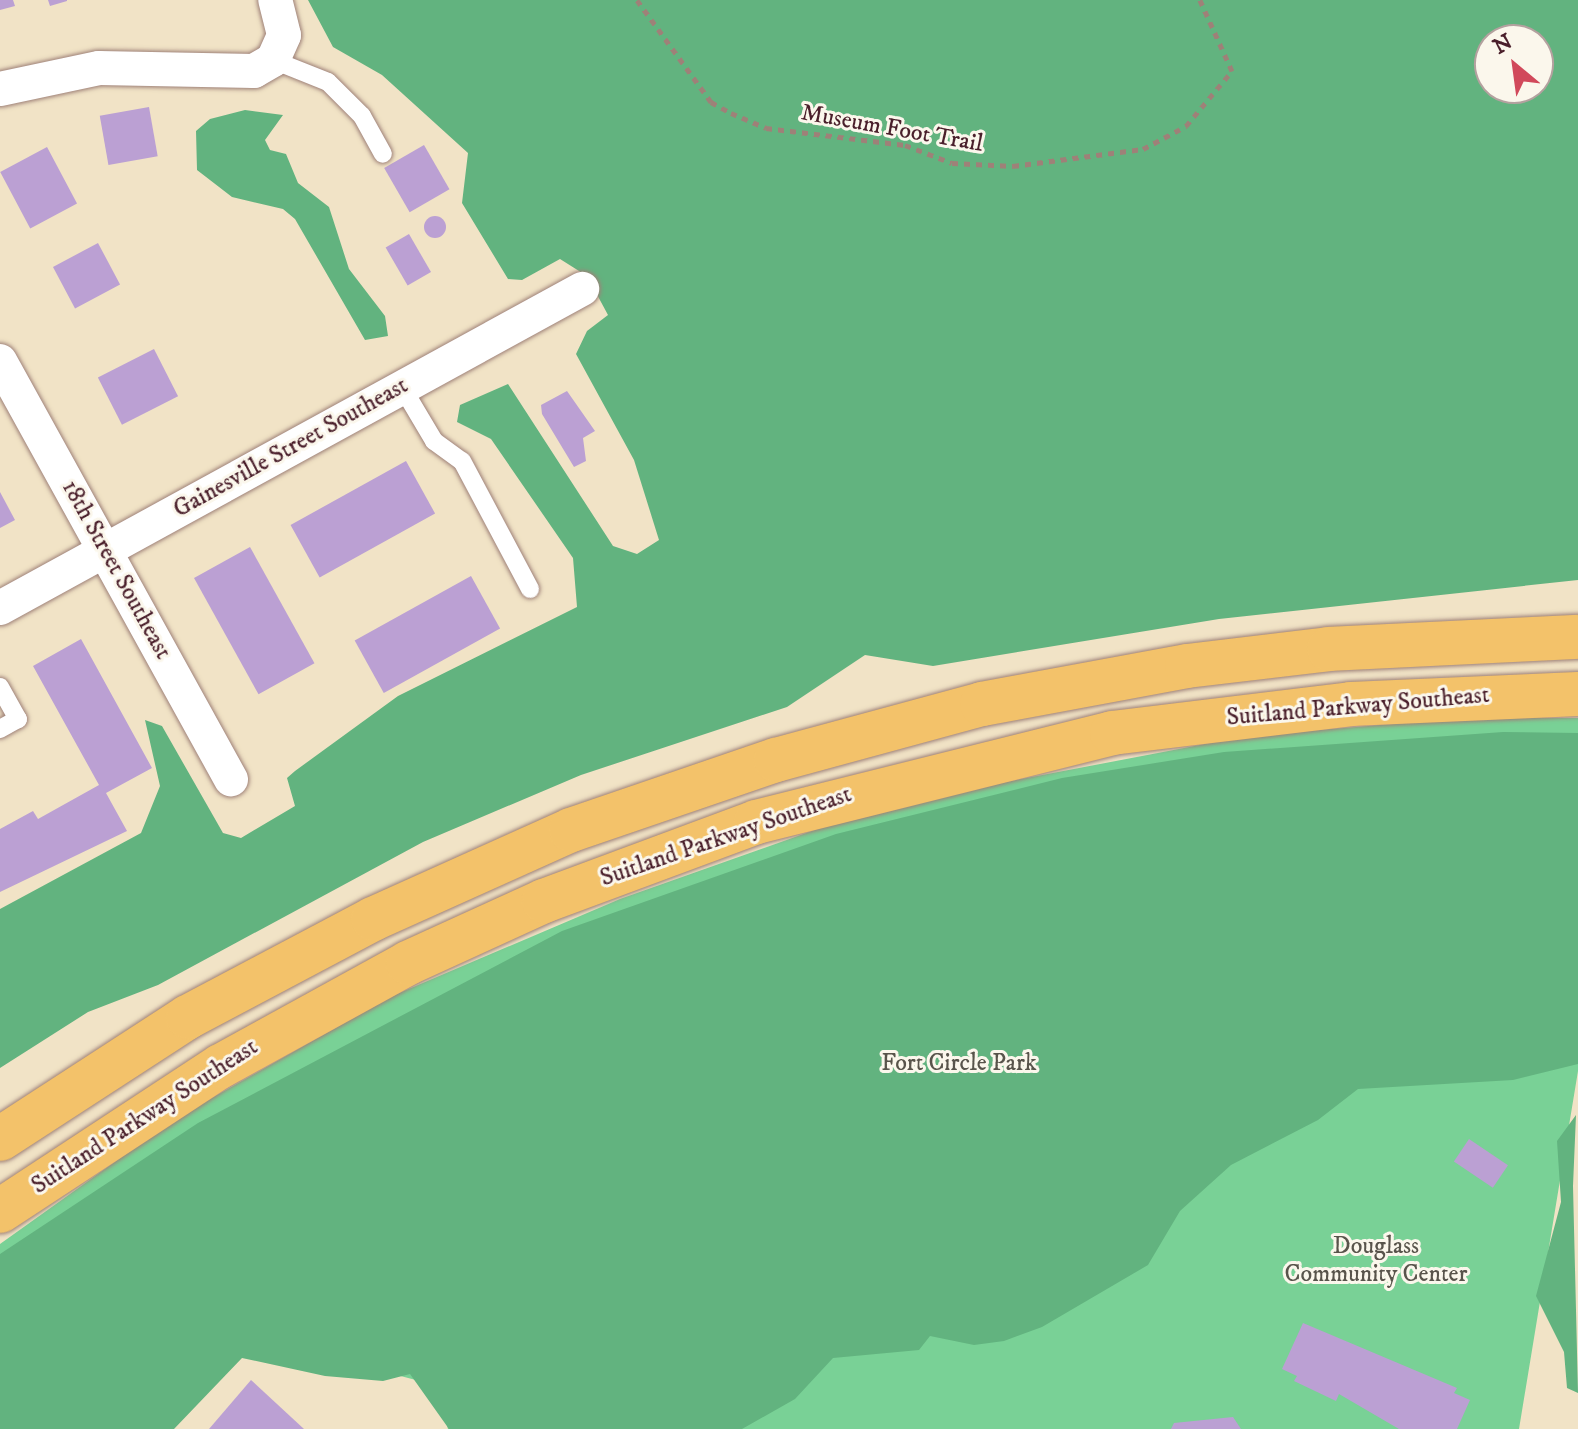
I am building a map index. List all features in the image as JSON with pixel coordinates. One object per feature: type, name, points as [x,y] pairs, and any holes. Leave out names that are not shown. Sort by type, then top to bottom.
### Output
[{"type":"highway","points":[[1460,640],[1578,620]]},
{"type":"highway","points":[[0,1139],[124,1056],[298,957],[447,883],[632,807],[846,739],[1053,689],[1251,658],[1460,640],[1578,637]]},
{"type":"highway","name":"Suitland Parkway Southeast","points":[[0,1211],[221,1066],[408,963],[544,901],[756,822],[1112,733],[1351,704],[1578,694]]},
{"type":"street","points":[[0,89],[99,68],[243,73],[279,47],[275,0]]},
{"type":"street","name":"Gainesville Street Southeast","points":[[0,608],[582,289]]},
{"type":"street","name":"18th Street Southeast","points":[[0,361],[231,779]]},
{"type":"lane","points":[[279,47],[328,82],[362,116],[383,154]]},
{"type":"lane","points":[[402,387],[434,441],[462,461],[530,589]]},
{"type":"lane","points":[[0,687],[18,719],[0,729]]},
{"type":"path","name":"Museum Foot Trail","points":[[637,0],[711,102],[731,113],[766,128],[905,145],[952,163],[1013,166],[1143,149],[1186,126],[1232,71],[1200,0]]},
{"type":"green space","points":[[308,0],[1578,0],[1578,580],[1219,619],[933,666],[865,655],[787,707],[581,775],[423,842],[158,985],[88,1012],[0,1068],[0,909],[141,833],[160,786],[145,720],[162,726],[223,833],[241,838],[295,806],[287,778],[398,696],[577,607],[573,558],[491,439],[457,422],[460,405],[508,384],[613,546],[637,554],[659,540],[634,460],[576,354],[587,331],[608,315],[587,276],[560,259],[522,280],[508,279],[462,203],[468,153],[382,75],[333,47]]},
{"type":"green space","points":[[245,110],[283,115],[265,140],[270,150],[286,154],[298,183],[329,207],[349,269],[385,316],[388,336],[365,340],[295,219],[283,209],[232,197],[197,170],[196,131],[210,119]]},
{"type":"green space","name":"Fort Circle Park","points":[[1467,718],[1578,718],[1578,1071],[1519,1429],[448,1429],[435,1385],[240,1334],[0,1429],[0,1244],[175,1119],[390,997],[620,899],[885,805],[1247,736]]},
{"type":"green space","name":"Fort Circle Park","points":[[1503,732],[1578,733],[1578,1064],[1513,1080],[1358,1089],[1318,1120],[1231,1165],[1180,1211],[1148,1265],[1042,1327],[1004,1341],[974,1345],[930,1336],[919,1350],[833,1358],[795,1399],[742,1429],[449,1429],[410,1374],[383,1381],[325,1376],[242,1358],[174,1429],[0,1429],[0,1254],[198,1123],[562,931],[836,834],[1062,778],[1224,752]]},
{"type":"green space","points":[[1576,1115],[1573,1186],[1578,1393],[1567,1388],[1564,1352],[1536,1296],[1561,1202],[1557,1141]]},
{"type":"building","points":[[0,0],[13,0],[15,6],[0,10]]},
{"type":"building","points":[[48,0],[67,0],[67,1],[50,6]]},
{"type":"building","points":[[149,107],[158,156],[108,165],[100,116]]},
{"type":"building","points":[[424,145],[450,189],[410,212],[384,168]]},
{"type":"building","points":[[47,147],[77,204],[30,228],[0,172]]},
{"type":"building","points":[[435,216],[443,219],[446,227],[443,235],[435,238],[427,235],[424,227],[427,219]]},
{"type":"building","points":[[409,234],[431,272],[408,286],[386,247]]},
{"type":"building","points":[[98,243],[120,284],[75,308],[53,267]]},
{"type":"building","points":[[154,349],[178,396],[122,425],[98,378]]},
{"type":"building","points":[[567,391],[595,431],[583,438],[586,461],[574,467],[542,414],[541,405]]},
{"type":"building","points":[[406,461],[435,513],[320,577],[291,525]]},
{"type":"building","points":[[0,492],[15,520],[0,528]]},
{"type":"building","points":[[250,547],[314,663],[259,694],[194,578]]},
{"type":"building","points":[[471,576],[500,628],[384,693],[355,640]]},
{"type":"building","points":[[81,639],[152,768],[106,793],[127,831],[0,892],[0,829],[33,811],[38,819],[99,785],[33,666]]},
{"type":"building","points":[[1469,1139],[1508,1165],[1493,1188],[1454,1161]]},
{"type":"building","points":[[1303,1323],[1457,1388],[1454,1393],[1470,1400],[1457,1429],[1399,1429],[1339,1394],[1336,1401],[1294,1381],[1297,1376],[1282,1369]]},
{"type":"building","points":[[251,1380],[304,1429],[209,1429]]},
{"type":"building","points":[[1233,1417],[1241,1429],[1171,1429],[1174,1423]]},
{"type":"park label","name":"Douglass Community Center","points":[[1376,1261]]}]
